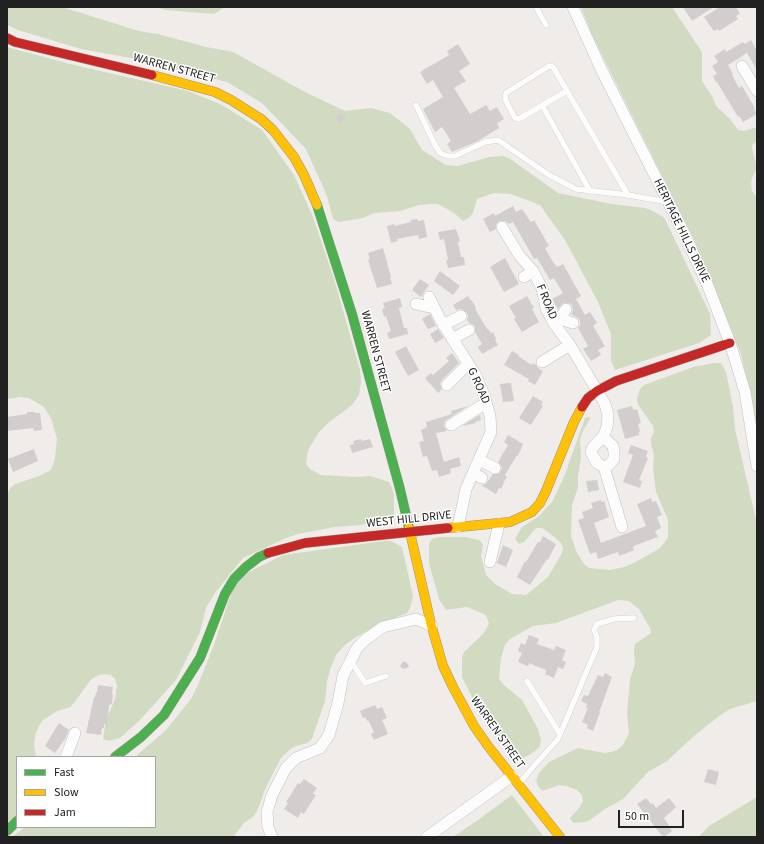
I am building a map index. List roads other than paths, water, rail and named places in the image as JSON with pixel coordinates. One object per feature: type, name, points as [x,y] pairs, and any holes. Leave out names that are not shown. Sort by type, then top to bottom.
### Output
[{"type":"street","name":"HERITAGE HILLS DRIVE","points":[[573,7],[615,98],[705,279],[730,343],[745,392],[757,466]]},
{"type":"street","name":"WARREN STREET","points":[[7,38],[15,42],[179,81],[215,92],[261,119],[273,130],[294,157],[313,194],[338,266],[369,373],[411,531],[432,626],[444,666],[463,708],[488,746],[560,837]]},
{"type":"street","points":[[742,66],[757,92]]},
{"type":"street","name":"F ROAD","points":[[508,231],[516,256],[528,274],[542,288],[546,308],[556,320],[570,345],[583,358],[597,390],[606,404],[608,415],[607,427],[603,437]]},
{"type":"street","name":"G ROAD","points":[[429,297],[443,325],[468,364],[484,395],[490,416],[491,432],[479,460],[478,476],[466,489],[458,527]]},
{"type":"street","points":[[416,304],[434,308]]},
{"type":"street","points":[[556,320],[566,308]]},
{"type":"street","points":[[443,325],[461,316]]},
{"type":"street","points":[[556,320],[573,322]]},
{"type":"street","points":[[452,339],[469,330]]},
{"type":"street","name":"WEST HILL DRIVE","points":[[116,756],[141,737],[164,715],[200,658],[225,594],[234,579],[259,557],[288,546],[411,531],[499,524],[522,518],[532,512],[540,503],[580,409],[588,398],[597,390],[616,381],[730,343]]},
{"type":"street","points":[[542,362],[570,345]]},
{"type":"street","points":[[447,385],[468,364]]},
{"type":"street","points":[[451,426],[486,403]]},
{"type":"street","points":[[604,467],[609,465],[614,459],[614,452],[613,446],[603,437],[591,452],[597,463],[604,467],[622,527]]},
{"type":"street","points":[[479,460],[495,468]]},
{"type":"street","points":[[490,562],[499,524]]},
{"type":"street","points":[[272,837],[268,827],[267,812],[272,795],[286,768],[296,758],[320,748],[329,735],[338,704],[342,676],[357,648],[365,640],[382,628],[416,620],[432,626]]},
{"type":"street","points":[[66,756],[75,733]]},
{"type":"street","points":[[426,837],[515,780]]},
{"type":"street","points":[[7,831],[16,822]]},
{"type":"lane","points":[[536,7],[546,25]]},
{"type":"lane","points":[[567,91],[519,119],[515,118],[505,99],[506,93],[549,66],[554,67],[628,195]]},
{"type":"lane","points":[[416,105],[440,153],[448,156],[456,156],[485,142],[498,140],[507,148],[549,175],[576,189],[628,195],[668,202]]},
{"type":"lane","points":[[542,105],[590,191]]},
{"type":"lane","points":[[515,780],[558,739],[597,647],[597,637],[594,630],[597,624],[614,618],[634,618]]},
{"type":"lane","points":[[351,661],[365,683],[386,676]]},
{"type":"lane","points":[[527,681],[560,734]]}]
